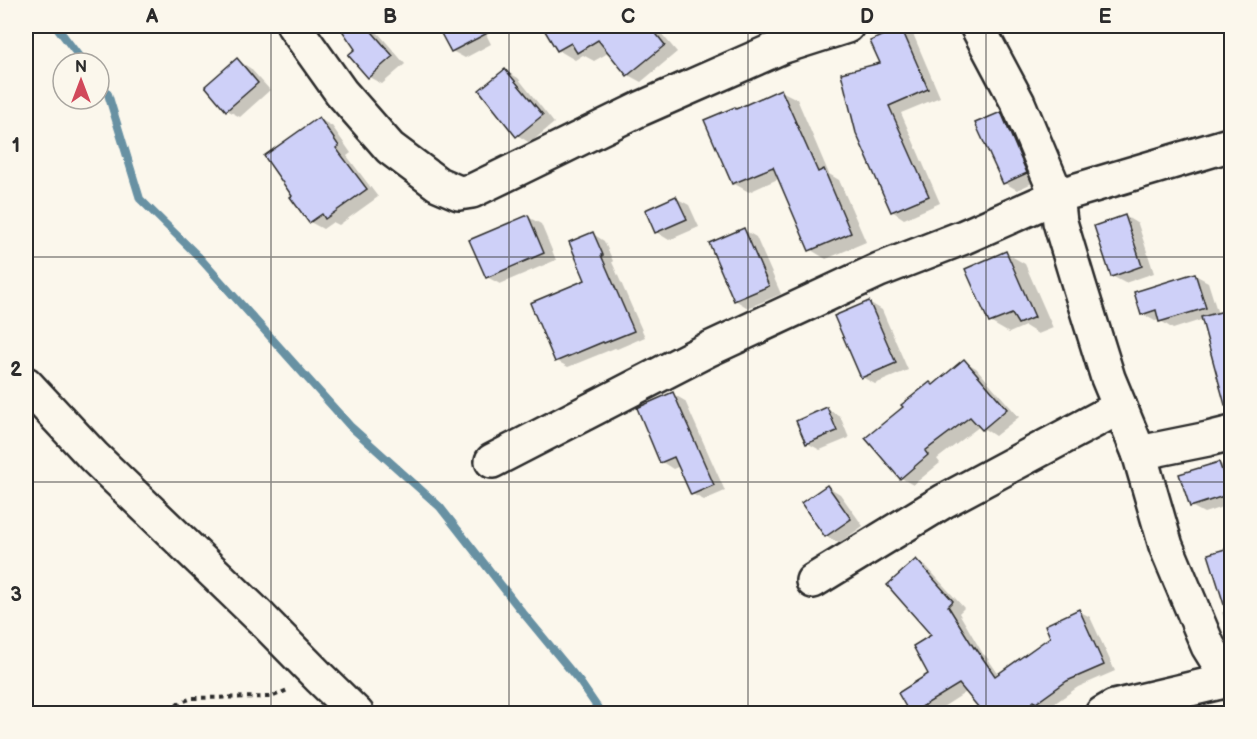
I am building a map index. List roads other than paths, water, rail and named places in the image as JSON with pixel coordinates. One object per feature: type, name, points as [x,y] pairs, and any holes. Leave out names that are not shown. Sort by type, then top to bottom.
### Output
[{"type":"street","points":[[294,26],[340,92],[390,148],[438,184],[459,193],[472,191],[640,109],[782,47],[847,26]]},
{"type":"street","points":[[977,26],[1018,103],[1057,196],[1060,222],[1108,378],[1139,453],[1166,546],[1208,646],[1231,681],[1114,707],[1102,714]]},
{"type":"street","points":[[492,461],[707,350],[879,270],[964,237],[1057,196],[1232,144]]},
{"type":"street","points":[[26,384],[94,457],[357,714]]},
{"type":"street","points":[[813,581],[944,501],[1120,407]]},
{"type":"street","points":[[1139,453],[1232,433]]},
{"type":"waterway","points":[[56,26],[75,51]]},
{"type":"waterway","points":[[111,104],[140,199],[198,256],[350,426],[440,507],[580,682],[602,714]]}]
